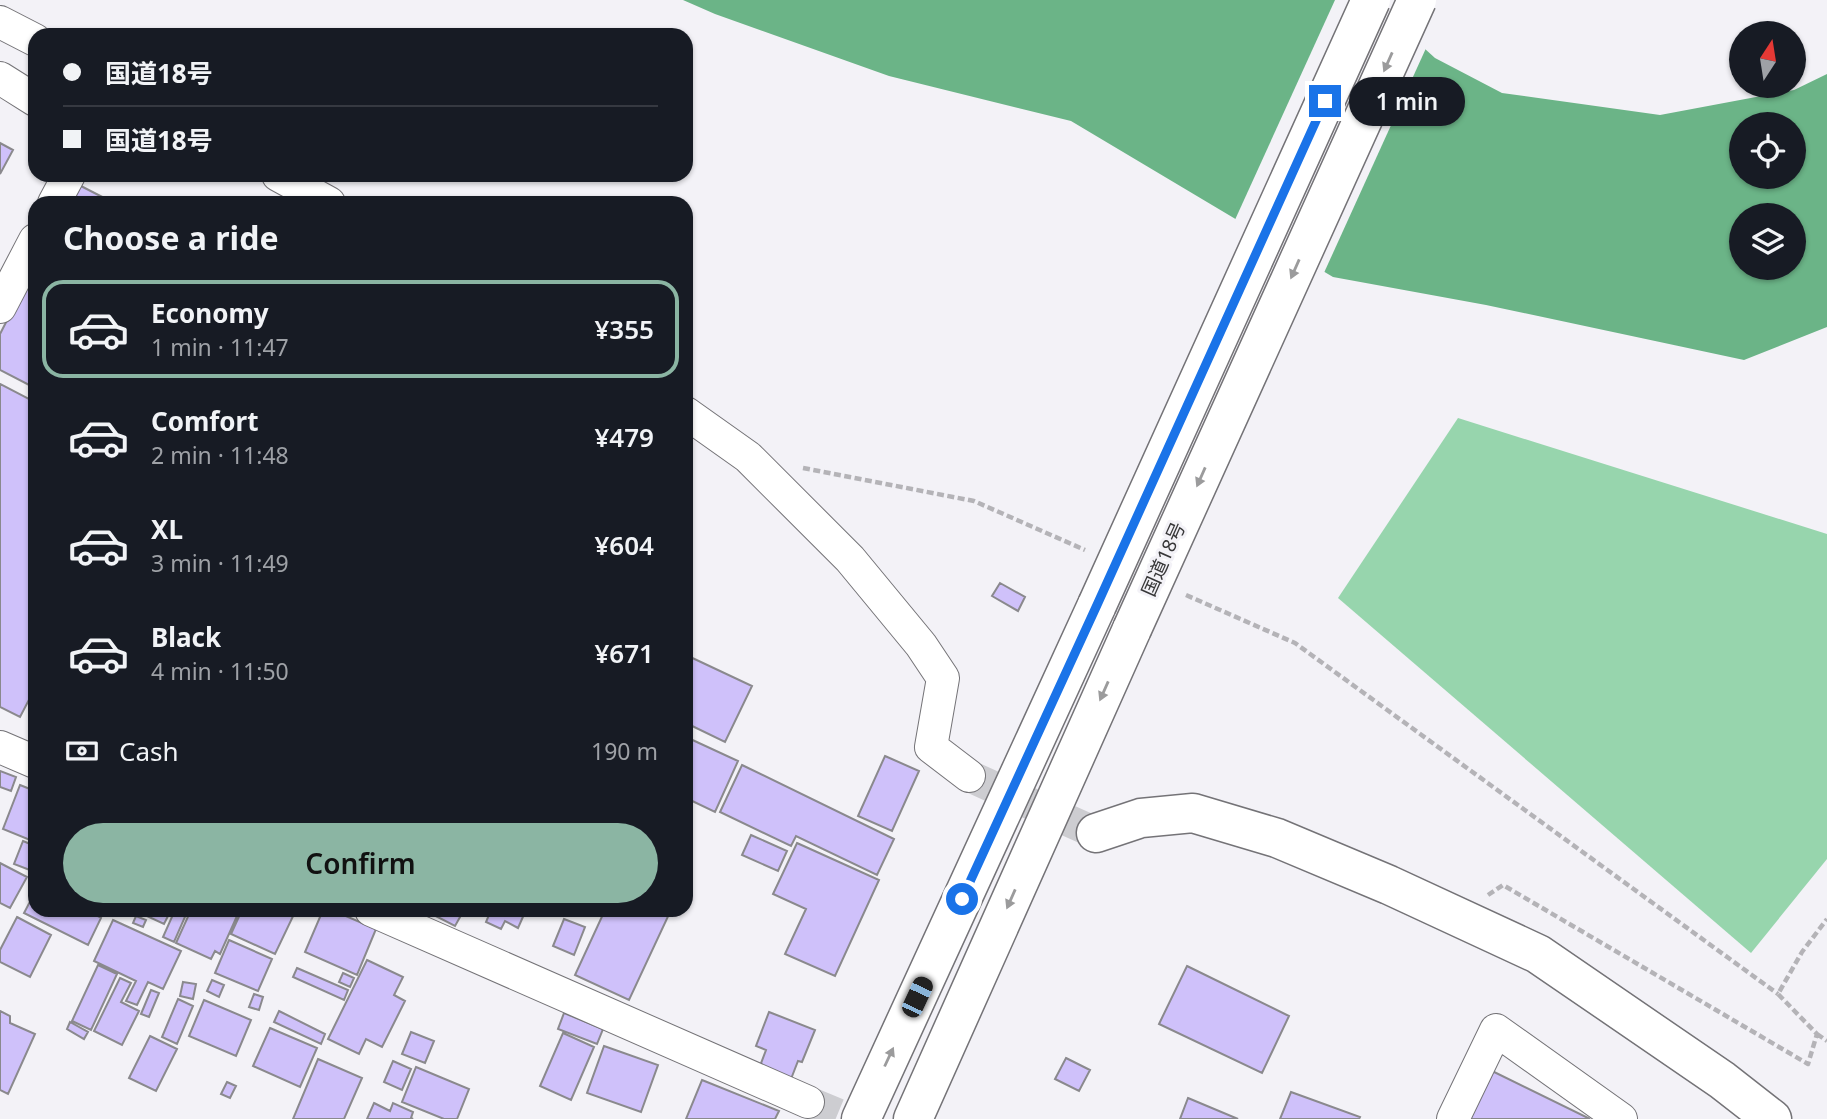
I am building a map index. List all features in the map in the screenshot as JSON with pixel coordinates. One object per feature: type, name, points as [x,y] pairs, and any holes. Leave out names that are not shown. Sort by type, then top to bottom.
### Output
[{"type":"main road","points":[[861,1119],[1371,0]]},
{"type":"main road","name":"国道18号","points":[[913,1119],[1417,0]]},
{"type":"main road","points":[[1096,832],[1141,818],[1193,813],[1277,838],[1390,885],[1538,954],[1722,1080],[1772,1119]]},
{"type":"street","points":[[0,22],[28,36]]},
{"type":"street","points":[[0,78],[28,96]]},
{"type":"street","points":[[291,182],[317,196]]},
{"type":"street","points":[[0,307],[28,253]]},
{"type":"street","points":[[693,417],[748,457],[850,559],[921,645],[943,678],[931,747],[969,776]]},
{"type":"street","points":[[0,747],[28,759]]},
{"type":"street","points":[[387,917],[808,1102]]},
{"type":"street","points":[[1453,1119],[1496,1030],[1621,1119]]},
{"type":"path","points":[[801,467],[974,501],[1085,550]]},
{"type":"path","points":[[1184,594],[1295,643],[1778,994],[1827,1041]]},
{"type":"path","points":[[1455,915],[1503,885],[1808,1064],[1817,1034]]},
{"type":"path","points":[[1778,994],[1802,952],[1827,919]]},
{"type":"shaded area","points":[[683,0],[1371,0],[1435,58],[1502,93],[1660,115],[1751,98],[1806,98],[1806,84],[1827,74],[1827,327],[1744,360],[1486,305],[1333,277],[1071,121],[889,76]]},
{"type":"shaded area","points":[[1458,418],[1827,534],[1827,859],[1751,953],[1338,598]]},
{"type":"pier","points":[[1335,0],[1376,0],[1427,46],[1323,275],[1234,222]]},
{"type":"building","points":[[0,143],[13,150],[0,174]]},
{"type":"building","points":[[77,184],[100,196],[71,196]]},
{"type":"building","points":[[28,280],[28,384],[0,370],[0,334]]},
{"type":"building","points":[[0,384],[28,398],[28,702],[20,717],[0,707]]},
{"type":"building","points":[[1000,583],[1025,597],[1018,611],[992,596]]},
{"type":"building","points":[[693,658],[752,686],[725,742],[693,726]]},
{"type":"building","points":[[693,740],[738,761],[715,812],[693,801]]},
{"type":"building","points":[[885,756],[919,771],[892,831],[858,816]]},
{"type":"building","points":[[742,765],[894,839],[877,875],[796,836],[791,846],[720,812]]},
{"type":"building","points":[[0,771],[16,777],[11,791],[0,787]]},
{"type":"building","points":[[20,785],[28,788],[28,839],[3,829]]},
{"type":"building","points":[[751,835],[787,851],[778,871],[742,855]]},
{"type":"building","points":[[23,841],[28,843],[28,869],[14,864]]},
{"type":"building","points":[[797,843],[879,880],[835,976],[785,954],[806,909],[773,894]]},
{"type":"building","points":[[0,863],[27,877],[10,908],[0,903]]},
{"type":"building","points":[[17,917],[51,935],[30,977],[0,962],[0,950]]},
{"type":"building","points":[[32,917],[99,917],[88,945]]},
{"type":"building","points":[[136,917],[146,920],[143,927],[133,923]]},
{"type":"building","points":[[149,917],[168,917],[164,924]]},
{"type":"building","points":[[172,917],[185,917],[174,942],[163,937]]},
{"type":"building","points":[[188,917],[237,917],[220,954],[215,951],[211,959],[176,943]]},
{"type":"building","points":[[239,917],[293,917],[275,954],[231,934]]},
{"type":"building","points":[[320,917],[348,917],[376,929],[357,975],[305,952]]},
{"type":"building","points":[[438,917],[460,917],[455,926]]},
{"type":"building","points":[[488,917],[523,917],[518,928],[505,921],[501,929],[486,922]]},
{"type":"building","points":[[602,917],[668,917],[629,1000],[575,975]]},
{"type":"building","points":[[564,919],[585,927],[574,955],[553,946]]},
{"type":"building","points":[[113,920],[181,951],[163,989],[148,982],[137,1005],[126,1001],[136,981],[94,961]]},
{"type":"building","points":[[229,940],[272,959],[258,991],[215,973]]},
{"type":"building","points":[[367,960],[403,977],[394,995],[405,1001],[382,1047],[366,1039],[359,1054],[328,1039]]},
{"type":"building","points":[[98,965],[117,974],[91,1030],[72,1021]]},
{"type":"building","points":[[1187,966],[1289,1016],[1262,1073],[1159,1024]]},
{"type":"building","points":[[297,968],[348,990],[344,1000],[293,977]]},
{"type":"building","points":[[343,973],[354,978],[350,987],[339,982]]},
{"type":"building","points":[[120,978],[131,983],[121,1002],[139,1011],[122,1045],[94,1031]]},
{"type":"building","points":[[212,980],[224,985],[219,997],[207,991]]},
{"type":"building","points":[[183,982],[196,984],[193,999],[180,996]]},
{"type":"building","points":[[151,990],[159,993],[149,1017],[141,1014]]},
{"type":"building","points":[[254,994],[263,997],[259,1010],[249,1007]]},
{"type":"building","points":[[178,999],[193,1006],[177,1044],[162,1037]]},
{"type":"building","points":[[204,1000],[251,1020],[236,1056],[189,1036]]},
{"type":"building","points":[[0,1011],[10,1016],[10,1023],[35,1034],[8,1094],[0,1090]]},
{"type":"building","points":[[279,1011],[325,1034],[321,1044],[274,1022]]},
{"type":"building","points":[[769,1012],[815,1030],[802,1062],[798,1061],[791,1079],[760,1066],[766,1050],[756,1046]]},
{"type":"building","points":[[564,1013],[603,1029],[597,1044],[558,1029]]},
{"type":"building","points":[[70,1022],[88,1032],[84,1039],[67,1029]]},
{"type":"building","points":[[270,1028],[317,1048],[300,1087],[253,1066]]},
{"type":"building","points":[[411,1032],[434,1041],[425,1063],[402,1054]]},
{"type":"building","points":[[563,1033],[594,1047],[571,1100],[540,1086]]},
{"type":"building","points":[[150,1036],[177,1049],[156,1091],[129,1078]]},
{"type":"building","points":[[604,1046],[658,1065],[641,1112],[587,1093]]},
{"type":"building","points":[[1066,1058],[1090,1070],[1079,1091],[1055,1079]]},
{"type":"building","points":[[318,1059],[362,1078],[344,1119],[293,1119]]},
{"type":"building","points":[[393,1061],[411,1069],[402,1090],[384,1082]]},
{"type":"building","points":[[416,1067],[469,1089],[457,1119],[444,1119],[402,1102]]},
{"type":"building","points":[[1486,1068],[1590,1119],[1461,1119]]},
{"type":"building","points":[[702,1080],[779,1111],[775,1119],[686,1119]]},
{"type":"building","points":[[227,1082],[236,1086],[230,1098],[221,1094]]},
{"type":"building","points":[[1291,1092],[1360,1117],[1280,1119]]},
{"type":"building","points":[[1188,1098],[1238,1119],[1180,1119]]},
{"type":"building","points":[[374,1103],[390,1111],[393,1103],[413,1112],[413,1119],[367,1119]]},
{"type":"tunnel","points":[[969,776],[1096,833]]},
{"type":"tunnel","points":[[808,1102],[849,1119]]},
{"type":"route","points":[[962,899],[1325,101]]}]
